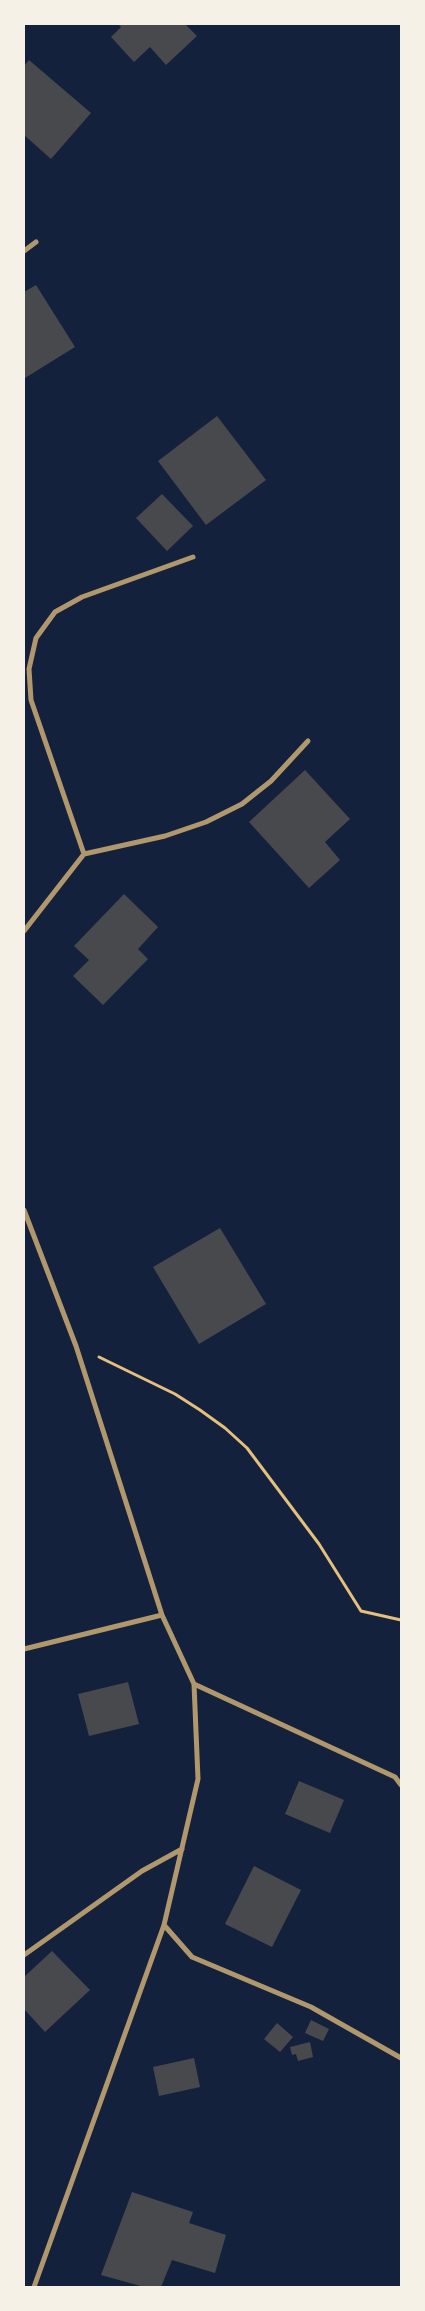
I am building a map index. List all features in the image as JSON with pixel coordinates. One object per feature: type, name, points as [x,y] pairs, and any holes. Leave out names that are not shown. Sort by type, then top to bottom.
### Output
[{"type":"street","points":[[24,251],[36,242]]},
{"type":"street","points":[[84,854],[31,700],[29,669],[36,638],[55,612],[82,597],[192,557]]},
{"type":"street","points":[[24,931],[84,854],[166,836],[206,822],[249,798],[270,781],[308,741]]},
{"type":"street","points":[[24,1210],[76,1346],[162,1615],[194,1684],[198,1779],[164,1926],[34,2287]]},
{"type":"street","points":[[24,1650],[162,1615]]},
{"type":"street","points":[[194,1684],[395,1777],[401,1785]]},
{"type":"street","points":[[24,1955],[142,1871],[182,1849]]},
{"type":"street","points":[[164,1926],[192,1958],[311,2007],[401,2058]]},
{"type":"path","points":[[76,1346],[175,1394],[225,1428],[247,1448],[319,1544],[361,1611],[401,1620]]},
{"type":"building","points":[[118,24],[185,24],[197,36],[166,65],[150,47],[134,62],[111,37],[121,27]]},
{"type":"building","points":[[29,60],[91,113],[51,159],[24,135],[24,66]]},
{"type":"building","points":[[36,285],[75,347],[25,378],[24,292]]},
{"type":"building","points":[[217,416],[266,480],[206,525],[158,461]]},
{"type":"building","points":[[162,494],[193,526],[167,551],[136,518]]},
{"type":"building","points":[[305,770],[350,819],[325,842],[340,860],[309,888],[249,822]]},
{"type":"building","points":[[124,894],[158,927],[138,949],[148,959],[103,1005],[73,976],[89,960],[74,946]]},
{"type":"building","points":[[220,1228],[266,1304],[199,1344],[153,1267]]},
{"type":"building","points":[[128,1682],[139,1724],[89,1736],[78,1694]]},
{"type":"building","points":[[299,1781],[344,1800],[330,1833],[285,1814]]},
{"type":"building","points":[[254,1866],[301,1890],[272,1947],[225,1924]]},
{"type":"building","points":[[52,1951],[90,1990],[45,2032],[24,2009],[24,1977]]},
{"type":"building","points":[[311,2020],[329,2029],[323,2041],[305,2033]]},
{"type":"building","points":[[277,2023],[293,2037],[280,2052],[264,2039]]},
{"type":"building","points":[[310,2042],[313,2057],[298,2061],[296,2054],[292,2055],[290,2047]]},
{"type":"building","points":[[194,2058],[200,2087],[159,2096],[153,2067]]},
{"type":"building","points":[[132,2192],[193,2212],[189,2223],[226,2235],[215,2273],[172,2260],[161,2287],[144,2287],[101,2275]]}]
